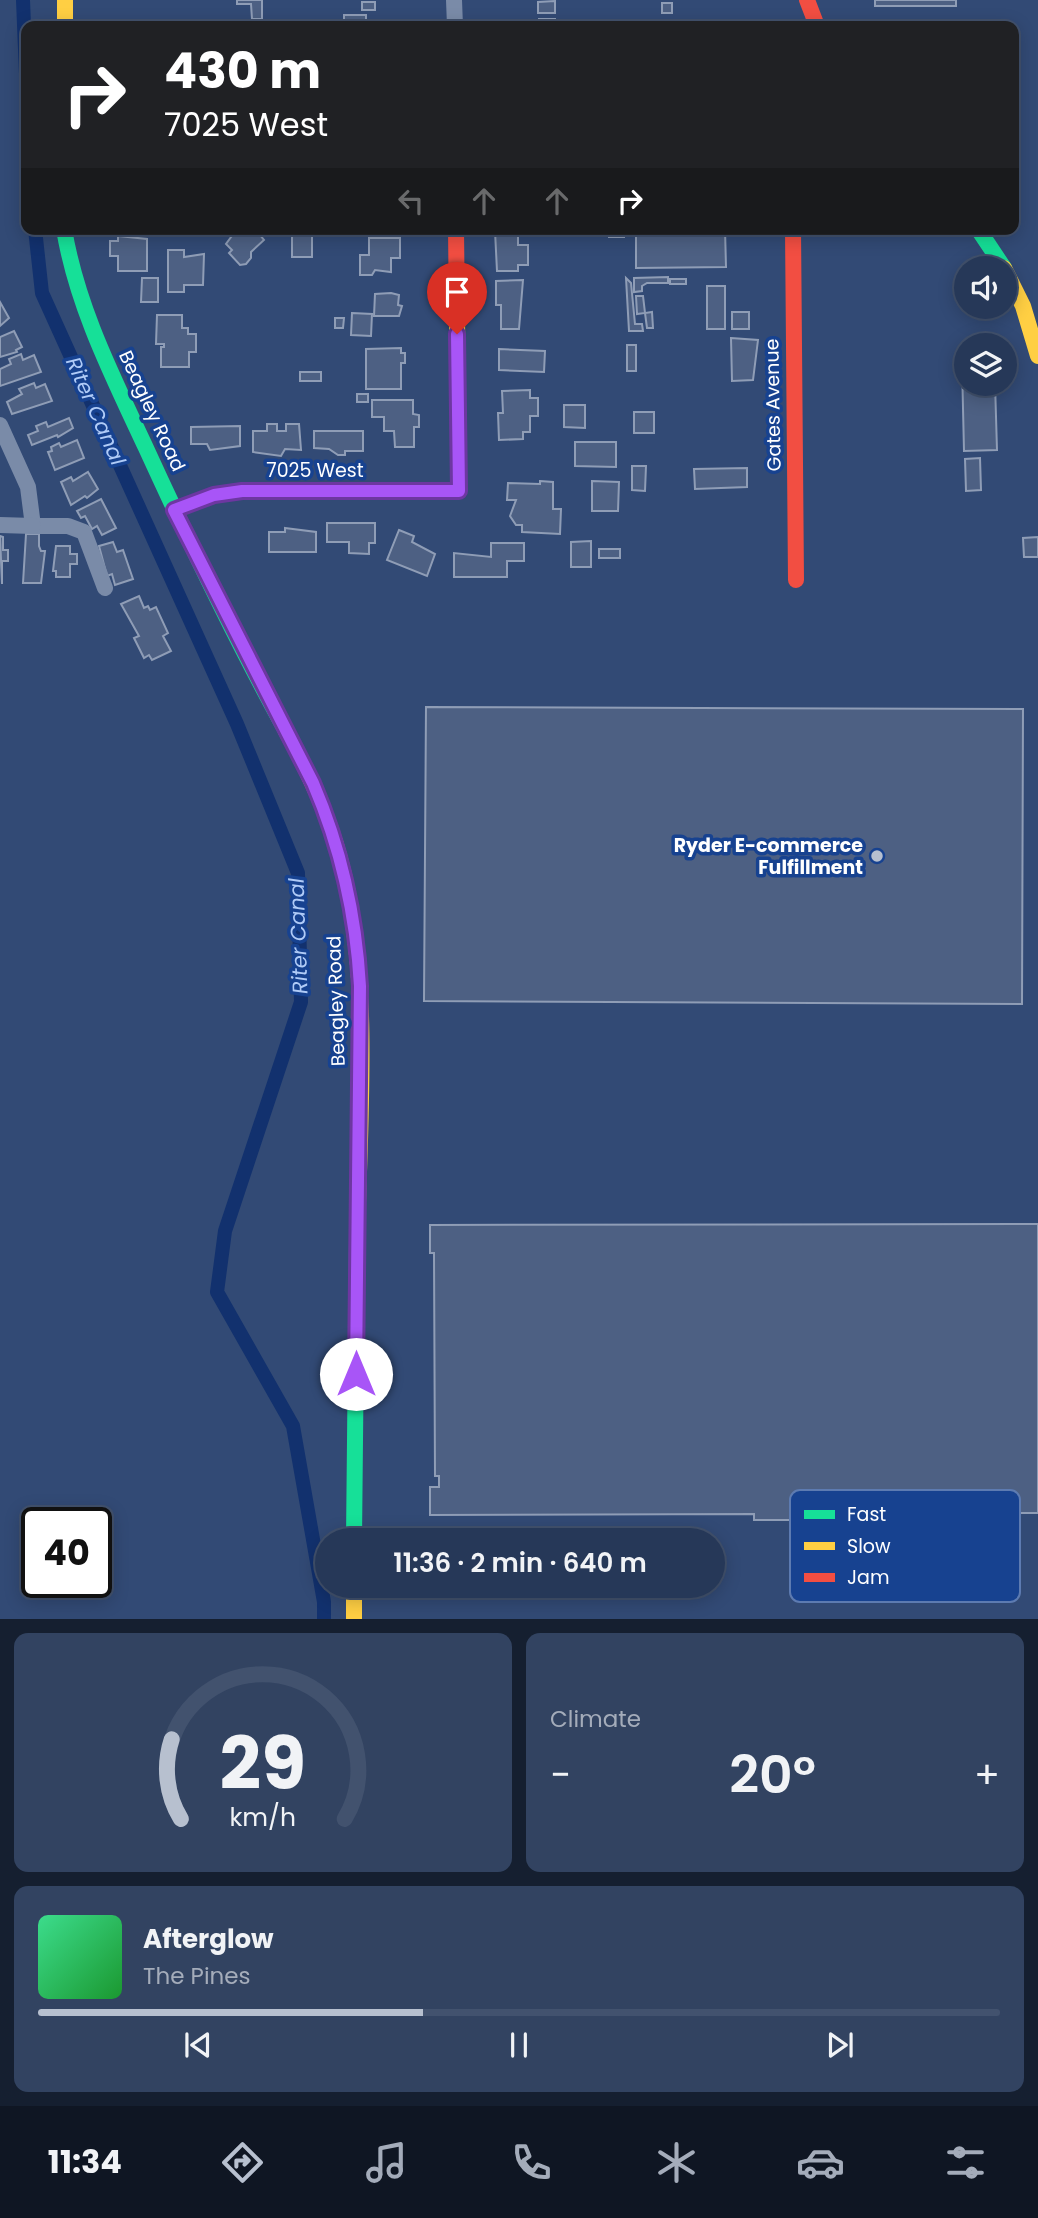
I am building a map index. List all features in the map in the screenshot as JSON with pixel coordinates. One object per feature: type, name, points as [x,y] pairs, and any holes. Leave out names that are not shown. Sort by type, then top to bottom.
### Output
[{"type":"street","points":[[65,0],[65,21]]},
{"type":"street","points":[[454,0],[454,21]]},
{"type":"street","points":[[807,0],[815,21]]},
{"type":"street","name":"Beagley Road","points":[[65,235],[74,281],[90,325],[174,510],[313,783],[335,842],[352,911],[360,998],[355,1528]]},
{"type":"street","name":"7025 West","points":[[174,510],[214,495],[242,491],[459,491],[456,235]]},
{"type":"street","name":"Gates Avenue","points":[[793,235],[796,580]]},
{"type":"street","points":[[982,235],[996,256]]},
{"type":"street","points":[[1017,294],[1038,356]]},
{"type":"street","points":[[0,425],[28,487],[33,526]]},
{"type":"street","points":[[0,525],[68,526],[83,531],[105,589]]},
{"type":"street","points":[[354,1598],[354,1619]]},
{"type":"building","points":[[237,0],[262,0],[262,19],[252,19],[251,4],[237,4]]},
{"type":"building","points":[[875,0],[956,0],[956,6],[875,6]]},
{"type":"building","points":[[555,1],[555,13],[538,13],[538,2]]},
{"type":"building","points":[[362,2],[375,2],[375,10],[362,10]]},
{"type":"building","points":[[662,3],[672,3],[672,13],[662,13]]},
{"type":"building","points":[[344,15],[366,15],[366,21],[344,21]]},
{"type":"building","points":[[539,19],[555,19],[555,21]]},
{"type":"building","points":[[233,235],[260,235],[264,240],[251,252],[251,258],[246,264],[240,265],[229,253],[232,250],[226,244]]},
{"type":"building","points":[[292,235],[312,235],[312,257],[292,257]]},
{"type":"building","points":[[495,235],[518,235],[518,245],[528,245],[528,265],[518,265],[518,271],[497,271]]},
{"type":"building","points":[[636,235],[725,235],[726,267],[636,268]]},
{"type":"building","points":[[118,236],[147,239],[147,271],[118,271],[118,256],[110,256],[110,241],[118,241]]},
{"type":"building","points":[[369,238],[400,238],[400,258],[391,258],[391,272],[375,270],[372,275],[360,275],[360,255],[369,255]]},
{"type":"building","points":[[168,250],[184,250],[184,257],[204,254],[203,285],[184,285],[184,292],[168,292]]},
{"type":"building","points":[[668,277],[668,283],[647,283],[642,286],[642,291],[634,292],[634,278]]},
{"type":"building","points":[[142,278],[158,278],[158,302],[141,302]]},
{"type":"building","points":[[626,278],[631,283],[635,324],[642,324],[643,331],[629,331]]},
{"type":"building","points":[[670,279],[686,279],[686,284],[670,284]]},
{"type":"building","points":[[523,280],[519,329],[501,329],[501,305],[496,305],[496,281]]},
{"type":"building","points":[[707,286],[725,286],[725,329],[707,329]]},
{"type":"building","points":[[375,294],[399,295],[398,305],[402,306],[399,316],[374,316]]},
{"type":"building","points":[[636,296],[643,296],[645,313],[637,314]]},
{"type":"building","points":[[0,302],[9,318],[0,326]]},
{"type":"building","points":[[652,312],[653,328],[647,328],[645,313]]},
{"type":"building","points":[[732,312],[749,312],[749,329],[732,329]]},
{"type":"building","points":[[352,313],[372,314],[371,336],[351,335]]},
{"type":"building","points":[[157,315],[182,315],[182,328],[188,328],[188,334],[196,334],[196,352],[189,352],[189,367],[161,367],[161,347],[164,347],[164,344],[156,344]]},
{"type":"building","points":[[335,318],[344,318],[343,328],[335,328]]},
{"type":"building","points":[[14,331],[22,347],[16,350],[17,352],[0,357],[0,337]]},
{"type":"building","points":[[731,338],[758,340],[753,380],[732,381]]},
{"type":"building","points":[[627,345],[636,345],[636,371],[627,371]]},
{"type":"building","points":[[401,348],[401,353],[405,353],[405,363],[401,363],[401,389],[366,389],[366,349]]},
{"type":"building","points":[[499,349],[545,351],[544,372],[499,370]]},
{"type":"building","points":[[21,354],[23,360],[34,355],[41,372],[0,386],[0,369],[11,364],[9,359]]},
{"type":"building","points":[[300,372],[321,372],[321,381],[300,381]]},
{"type":"building","points":[[34,383],[36,388],[45,384],[52,401],[12,414],[7,402],[22,394],[19,389]]},
{"type":"building","points":[[530,390],[530,398],[538,398],[538,416],[530,416],[530,432],[523,432],[523,439],[499,440],[498,413],[503,413],[502,391]]},
{"type":"building","points":[[357,394],[368,394],[368,402],[357,402]]},
{"type":"building","points":[[963,396],[995,396],[997,450],[964,451]]},
{"type":"building","points":[[372,400],[413,400],[413,414],[419,415],[419,427],[414,427],[414,447],[395,447],[394,431],[384,431],[384,417],[372,417]]},
{"type":"building","points":[[564,405],[585,405],[585,428],[564,427]]},
{"type":"building","points":[[634,412],[654,412],[654,433],[634,433]]},
{"type":"building","points":[[69,418],[73,428],[58,437],[57,435],[32,445],[28,435],[38,431],[36,426],[46,422],[48,427]]},
{"type":"building","points":[[267,424],[277,424],[277,431],[286,431],[286,424],[299,424],[301,450],[285,449],[281,456],[253,452],[253,431],[267,431]]},
{"type":"building","points":[[240,426],[240,446],[210,450],[207,444],[191,444],[191,427]]},
{"type":"building","points":[[314,431],[363,431],[363,451],[345,451],[345,455],[338,455],[329,449],[314,448]]},
{"type":"building","points":[[77,440],[84,458],[55,470],[48,452],[52,451],[51,447],[59,443],[61,447]]},
{"type":"building","points":[[575,442],[616,442],[616,467],[575,466]]},
{"type":"building","points":[[980,458],[981,490],[966,491],[965,459]]},
{"type":"building","points":[[632,466],[646,466],[645,491],[632,490]]},
{"type":"building","points":[[747,468],[747,487],[695,489],[694,469]]},
{"type":"building","points":[[88,472],[98,489],[87,498],[85,496],[71,505],[61,482],[71,477],[73,481]]},
{"type":"building","points":[[540,481],[553,482],[553,509],[561,509],[560,534],[522,532],[522,525],[516,525],[510,516],[516,500],[507,500],[508,483],[540,484]]},
{"type":"building","points":[[592,481],[619,482],[618,511],[592,511]]},
{"type":"building","points":[[101,499],[116,528],[102,535],[97,526],[92,529],[85,516],[81,518],[77,511]]},
{"type":"building","points":[[327,523],[375,523],[375,543],[369,543],[369,554],[349,553],[349,542],[327,542]]},
{"type":"building","points":[[285,528],[316,532],[316,552],[269,552],[269,532],[285,532]]},
{"type":"building","points":[[399,530],[414,536],[412,542],[435,554],[427,576],[387,560]]},
{"type":"building","points":[[26,534],[39,534],[39,546],[41,551],[45,551],[41,583],[23,583]]},
{"type":"building","points":[[0,536],[3,537],[3,550],[8,550],[8,561],[2,561],[2,584]]},
{"type":"building","points":[[1038,537],[1038,557],[1024,557],[1023,538]]},
{"type":"building","points":[[591,541],[591,567],[571,567],[571,542]]},
{"type":"building","points":[[113,542],[117,552],[123,550],[133,579],[115,585],[112,574],[107,576],[99,546]]},
{"type":"building","points":[[491,543],[524,543],[524,561],[507,561],[507,577],[454,577],[454,553],[491,557]]},
{"type":"building","points":[[56,546],[70,546],[70,554],[77,554],[77,564],[70,564],[70,577],[56,577],[56,571],[53,571]]},
{"type":"building","points":[[599,549],[620,549],[620,558],[599,558]]},
{"type":"building","points":[[139,596],[144,608],[148,606],[150,610],[156,607],[168,633],[163,636],[171,651],[152,660],[149,655],[144,658],[134,638],[139,636],[121,604]]},
{"type":"building","points":[[426,707],[1023,709],[1022,1004],[424,1001]]},
{"type":"building","points":[[1038,1224],[1038,1513],[1020,1513],[1020,1490],[790,1490],[790,1520],[754,1520],[754,1514],[430,1515],[430,1487],[439,1487],[439,1476],[435,1476],[434,1253],[430,1253],[430,1225]]},
{"type":"waterway","name":"Riter Canal","points":[[23,0],[24,21]]},
{"type":"waterway","name":"Riter Canal","points":[[36,235],[42,293],[237,724],[298,873],[301,1002],[225,1231],[217,1292],[293,1426],[324,1602],[324,1619]]},
{"type":"traffic: fast","points":[[65,235],[87,314],[109,368],[213,591],[286,731]]},
{"type":"traffic: fast","points":[[982,235],[996,256]]},
{"type":"traffic: fast","points":[[354,1528],[357,1243]]},
{"type":"traffic: slow","points":[[65,0],[65,21]]},
{"type":"traffic: slow","points":[[1017,294],[1038,356]]},
{"type":"traffic: slow","points":[[174,510],[214,495],[242,491],[459,491],[457,318]]},
{"type":"traffic: slow","points":[[286,731],[330,825],[350,905],[357,953],[362,1050],[357,1243]]},
{"type":"traffic: slow","points":[[354,1598],[354,1619]]},
{"type":"traffic: jam","points":[[807,0],[815,21]]},
{"type":"traffic: jam","points":[[456,235],[457,318]]},
{"type":"traffic: jam","points":[[793,235],[796,580]]},
{"type":"place","name":"Ryder E-commerce Fulfillment","points":[[877,856]]},
{"type":"route","points":[[356,1374],[360,986],[356,935],[348,886],[329,822],[313,783],[250,664],[174,510],[214,495],[242,491],[459,491],[457,334]]}]
